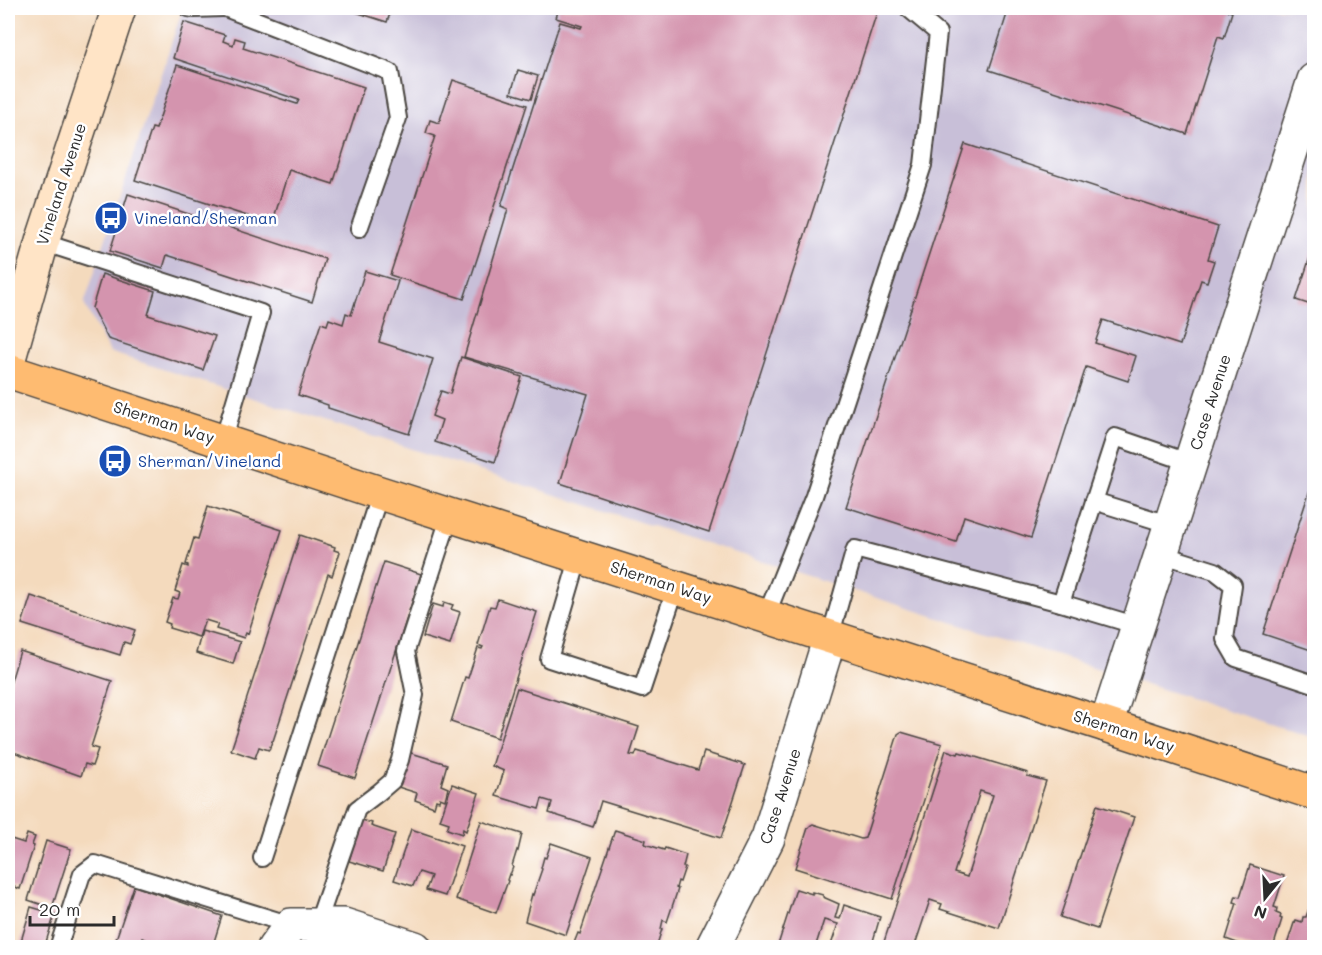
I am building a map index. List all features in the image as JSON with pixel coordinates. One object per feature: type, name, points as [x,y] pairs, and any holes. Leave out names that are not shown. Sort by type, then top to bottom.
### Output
[{"type":"main road","name":"Vineland Avenue","points":[[8,362],[42,242],[119,8]]},
{"type":"main road","name":"Sherman Way","points":[[8,371],[1314,793]]},
{"type":"street","name":"Case Avenue","points":[[1106,725],[1314,80]]},
{"type":"street","name":"Case Avenue","points":[[711,948],[768,838],[830,637]]},
{"type":"street","points":[[294,932],[344,925],[415,948]]},
{"type":"lane","points":[[188,8],[224,8],[390,72],[398,118],[359,229]]},
{"type":"lane","points":[[766,616],[814,496],[923,165],[938,33],[908,8]]},
{"type":"lane","points":[[42,242],[261,313],[223,441]]},
{"type":"lane","points":[[1061,603],[1115,437],[1191,463]]},
{"type":"lane","points":[[262,858],[380,493]]},
{"type":"lane","points":[[1094,501],[1166,540],[1233,585],[1225,639],[1236,658],[1314,684]]},
{"type":"lane","points":[[58,948],[82,874],[94,864],[294,932],[357,808],[392,781],[400,760],[415,695],[406,651],[450,515]]},
{"type":"lane","points":[[830,637],[855,549],[1061,603],[1138,626]]},
{"type":"lane","points":[[579,556],[549,659],[642,689],[676,587]]},
{"type":"shaded area","points":[[183,8],[1314,8],[1314,738],[109,352],[84,304]]},
{"type":"building","points":[[343,8],[392,8],[387,22]]},
{"type":"building","points":[[559,8],[862,8],[877,12],[709,532],[560,483],[588,394],[464,357],[508,209],[501,206],[560,22],[581,28],[582,26],[556,18]]},
{"type":"building","points":[[1009,8],[1227,8],[1226,10],[1232,12],[1224,38],[1218,36],[1187,134],[989,70]]},
{"type":"building","points":[[184,22],[225,35],[223,41],[233,45],[235,38],[245,41],[243,48],[364,87],[333,184],[289,170],[272,224],[135,180],[152,128],[156,129],[177,65],[297,104],[299,100],[173,58]]},
{"type":"building","points":[[518,70],[538,76],[531,99],[511,93]]},
{"type":"building","points":[[453,80],[527,105],[464,299],[390,275],[435,136],[426,133],[430,120],[439,123]]},
{"type":"building","points":[[965,144],[1218,227],[1208,259],[1214,261],[1207,282],[1201,280],[1180,345],[1103,320],[1095,343],[1136,356],[1128,381],[1086,367],[1031,538],[964,516],[956,542],[846,507]]},
{"type":"building","points":[[128,194],[325,259],[312,302],[167,255],[163,268],[110,251]]},
{"type":"building","points":[[1314,245],[1314,306],[1296,300]]},
{"type":"building","points":[[365,271],[398,281],[379,342],[433,359],[409,434],[328,408],[328,405],[298,395],[321,323],[327,325],[329,319],[343,324],[346,313],[351,315]]},
{"type":"building","points":[[102,274],[155,291],[148,315],[215,336],[203,370],[108,339],[92,308]]},
{"type":"building","points":[[461,357],[522,377],[495,462],[435,442],[442,420],[432,416],[441,391],[450,394]]},
{"type":"building","points":[[1314,477],[1314,651],[1263,634]]},
{"type":"building","points":[[208,506],[282,530],[248,634],[246,633],[244,638],[216,629],[218,624],[205,620],[199,637],[169,628],[170,624],[165,622],[173,598],[178,599],[180,593],[175,591],[183,565],[188,567],[186,564],[194,538],[198,539]]},
{"type":"building","points":[[300,535],[335,547],[334,550],[340,552],[332,576],[328,574],[273,741],[269,750],[259,747],[255,758],[231,750]]},
{"type":"building","points":[[384,562],[421,574],[355,778],[318,766]]},
{"type":"building","points":[[31,596],[135,630],[130,644],[124,642],[120,655],[22,624]]},
{"type":"building","points":[[498,599],[537,612],[497,738],[451,722],[465,677],[468,678],[478,648],[483,647],[478,645],[490,606],[495,607]]},
{"type":"building","points":[[444,602],[453,605],[451,609],[460,612],[450,645],[423,637],[433,604],[443,607]]},
{"type":"building","points":[[202,631],[240,642],[233,664],[196,653]]},
{"type":"building","points":[[20,651],[112,681],[91,747],[98,749],[92,766],[85,764],[81,776],[8,750],[8,691]]},
{"type":"building","points":[[517,688],[639,727],[630,755],[635,756],[637,751],[698,770],[704,752],[745,765],[721,838],[601,801],[593,827],[549,813],[552,802],[542,799],[539,809],[496,796],[504,771],[492,766]]},
{"type":"building","points":[[901,732],[942,744],[892,899],[795,868],[808,828],[813,824],[861,839],[865,838],[898,734]]},
{"type":"building","points":[[946,750],[1028,773],[1027,776],[1046,781],[999,928],[940,909],[942,904],[930,900],[914,948],[882,948]],"holes":[[[980,791],[993,795],[967,877],[954,873]]]},
{"type":"building","points":[[408,752],[447,764],[441,785],[448,788],[445,800],[440,798],[439,801],[436,800],[434,807],[415,800],[417,793],[398,787]]},
{"type":"building","points":[[452,784],[479,793],[466,831],[463,829],[462,834],[447,829],[449,823],[440,820]]},
{"type":"building","points":[[1097,805],[1134,817],[1097,929],[1060,917]]},
{"type":"building","points":[[362,820],[372,823],[371,826],[395,834],[383,871],[349,861]]},
{"type":"building","points":[[481,821],[522,834],[496,913],[456,899]]},
{"type":"building","points":[[411,829],[462,846],[445,896],[426,890],[431,876],[419,872],[413,886],[394,880]]},
{"type":"building","points":[[615,830],[646,840],[645,844],[686,855],[683,867],[685,867],[676,888],[678,889],[667,922],[663,920],[656,948],[588,948],[574,943],[578,933],[580,934]]},
{"type":"building","points":[[27,834],[35,837],[20,889],[8,885],[8,838],[24,843]]},
{"type":"building","points":[[46,841],[71,849],[52,908],[28,900]]},
{"type":"building","points":[[551,843],[592,857],[566,935],[525,921],[544,857],[546,858]]},
{"type":"building","points":[[1250,865],[1284,876],[1274,907],[1277,908],[1276,913],[1281,915],[1282,919],[1273,948],[1251,948],[1226,939],[1237,903],[1234,902],[1236,896],[1240,897]]},
{"type":"building","points":[[134,886],[222,916],[212,948],[170,948],[142,938],[139,947],[116,939]]},
{"type":"building","points":[[796,889],[823,895],[839,904],[835,918],[840,919],[844,905],[880,917],[871,948],[830,948],[838,924],[824,920],[815,948],[777,948]]},
{"type":"building","points":[[1314,894],[1314,948],[1286,948],[1294,923],[1296,920],[1302,922],[1303,917],[1306,917]]},
{"type":"building","points":[[8,902],[12,904],[8,917]]},
{"type":"building","points":[[31,907],[55,914],[44,948],[19,948]]},
{"type":"place","name":"Vineland/Sherman","points":[[111,218]]},
{"type":"place","name":"Sherman/Vineland","points":[[115,461]]}]
